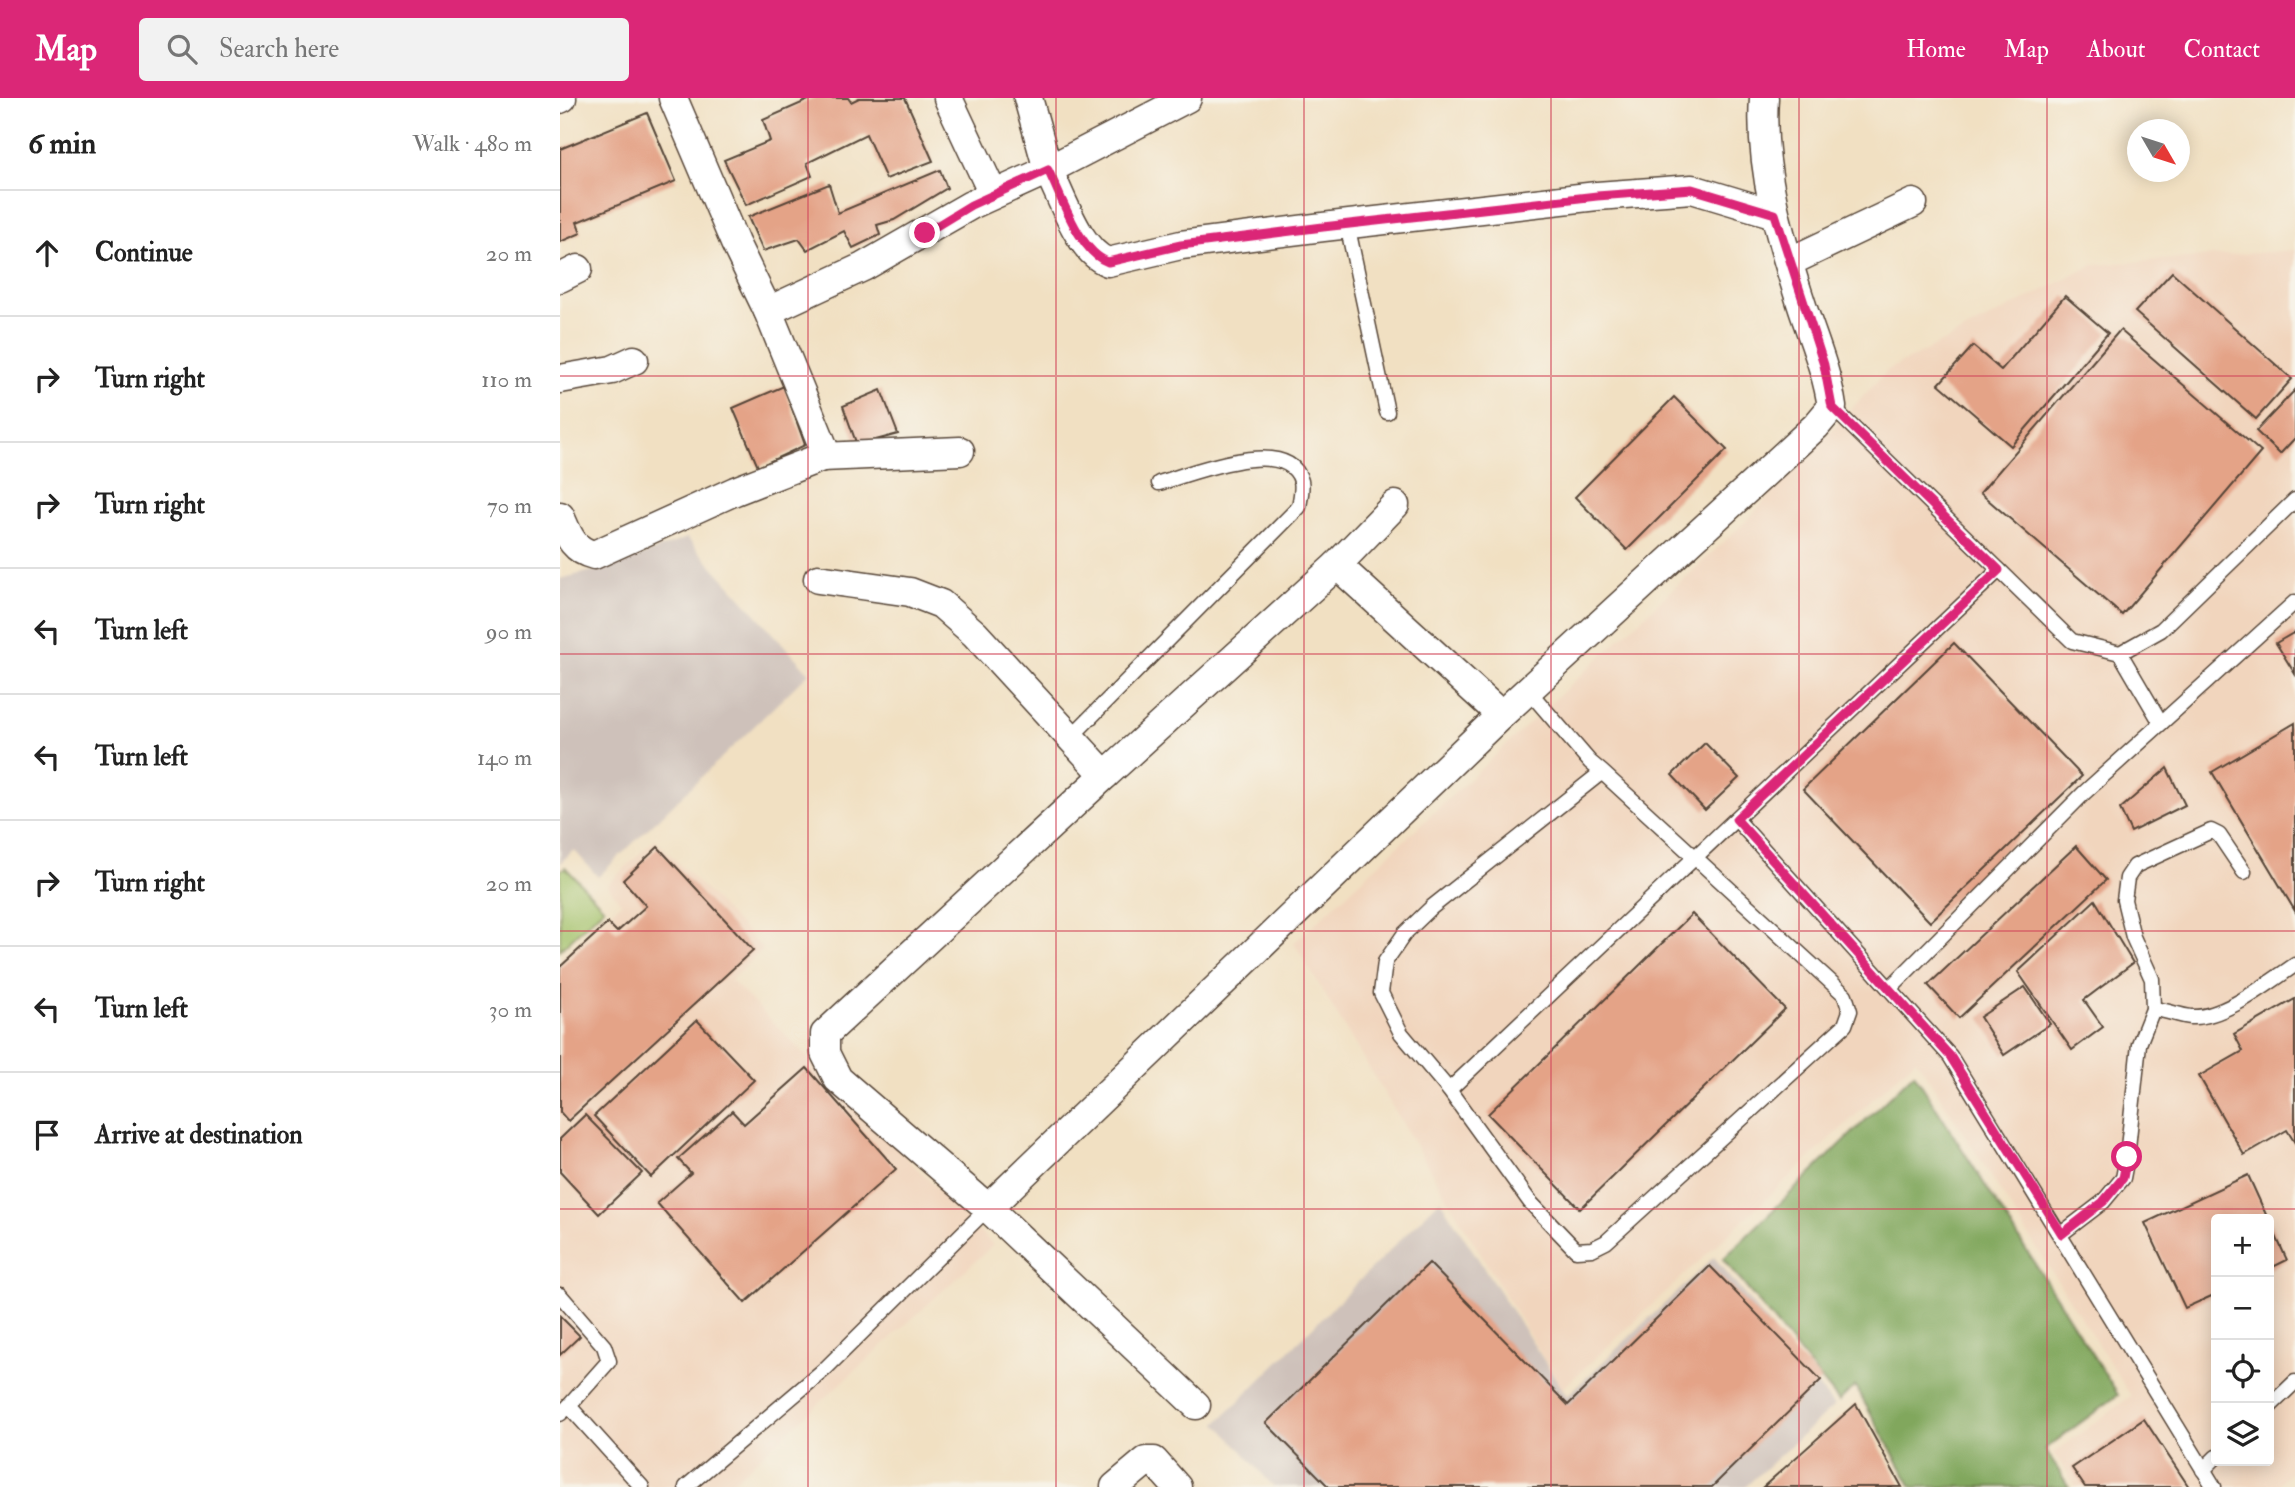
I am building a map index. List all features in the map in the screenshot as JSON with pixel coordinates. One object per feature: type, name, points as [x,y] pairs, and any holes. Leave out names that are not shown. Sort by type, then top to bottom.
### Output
[{"type":"street","points":[[673,98],[735,243],[768,311],[823,446],[821,457]]},
{"type":"street","points":[[948,98],[993,194]]},
{"type":"street","points":[[1028,98],[1048,170],[1087,248],[1098,258],[1108,262],[1181,245],[1347,224],[1692,189],[1775,214]]},
{"type":"street","points":[[768,311],[863,267],[993,194],[1024,184],[1187,98]]},
{"type":"street","points":[[988,1208],[1528,690],[1816,426],[1832,407],[1824,365],[1775,214],[1765,147],[1764,98]]},
{"type":"street","points":[[1789,262],[1913,203]]},
{"type":"street","points":[[560,379],[612,370],[634,360]]},
{"type":"street","points":[[560,516],[573,544],[582,552],[594,555],[735,491],[821,457],[960,451]]},
{"type":"street","points":[[1196,1405],[988,1208],[838,1079],[825,1053],[825,1034],[1337,565],[1395,505]]},
{"type":"street","points":[[1337,565],[1502,715]]},
{"type":"street","points":[[818,579],[910,592],[941,604],[975,634],[1105,775]]},
{"type":"street","points":[[1115,1487],[1146,1461],[1154,1461],[1177,1487]]},
{"type":"lane","points":[[1347,224],[1387,412]]},
{"type":"lane","points":[[1832,407],[2072,641],[2120,653],[2161,630],[2295,500]]},
{"type":"lane","points":[[1070,738],[1299,507],[1302,483],[1296,468],[1281,459],[1239,459],[1159,483]]},
{"type":"lane","points":[[1449,1090],[1999,570]]},
{"type":"lane","points":[[1891,987],[2084,793],[2295,602]]},
{"type":"lane","points":[[2120,653],[2161,723]]},
{"type":"lane","points":[[1528,690],[1602,772],[1845,995],[1850,1011],[1845,1025],[1606,1242],[1592,1249],[1576,1250],[1530,1202],[1449,1090],[1401,1033],[1381,993],[1385,962],[1405,933],[1432,907],[1602,772]]},
{"type":"lane","points":[[1736,819],[1891,987],[1950,1056],[2062,1234],[2214,1487]]},
{"type":"lane","points":[[2062,1234],[2103,1202],[2123,1178],[2139,1044],[2154,1009],[2151,979],[2133,937],[2124,900],[2127,878],[2135,866],[2211,831],[2219,835],[2244,872]]},
{"type":"lane","points":[[2154,1009],[2172,1010],[2190,1017],[2217,1013],[2295,965]]},
{"type":"lane","points":[[686,1487],[826,1368],[988,1208]]},
{"type":"lane","points":[[560,1295],[604,1346],[609,1361],[565,1410],[642,1487]]},
{"type":"lane","points":[[2273,1403],[2295,1382]]},
{"type":"lane","points":[[2203,1470],[2211,1462]]},
{"type":"shaded area","points":[[2295,250],[2295,1467],[2277,1487],[2076,1487],[2054,1453],[2131,1396],[1916,1059],[1562,1389],[1294,943],[1744,523],[1888,370],[2093,265]]},
{"type":"shaded area","points":[[687,538],[809,673],[598,877],[574,850],[560,863],[560,579],[616,565]]},
{"type":"shaded area","points":[[655,839],[763,949],[731,980],[993,1245],[727,1487],[560,1487],[560,959],[621,903],[607,885]]},
{"type":"shaded area","points":[[1440,1200],[1567,1396],[1714,1257],[1834,1406],[1745,1487],[1274,1487],[1217,1423]]},
{"type":"green space","points":[[565,867],[604,908],[560,950],[560,871]]},
{"type":"green space","points":[[1914,1073],[2118,1395],[2045,1449],[2069,1487],[1912,1487],[1855,1386],[1839,1401],[1723,1259]]},
{"type":"building","points":[[813,98],[848,98],[851,102],[859,98],[905,98],[933,161],[886,179],[866,134],[807,163],[812,176],[746,205],[724,160],[770,141],[763,120]]},
{"type":"building","points":[[647,113],[676,181],[577,222],[581,233],[560,242],[560,149]]},
{"type":"building","points":[[940,170],[947,188],[894,220],[877,225],[880,235],[853,248],[844,231],[807,250],[799,239],[763,251],[748,217],[829,184],[838,213]]},
{"type":"building","points":[[2172,272],[2292,379],[2256,419],[2135,312]]},
{"type":"building","points":[[2065,296],[2108,333],[2011,446],[1939,384],[1973,346],[2001,370]]},
{"type":"building","points":[[2120,330],[2261,452],[2122,615],[1980,493]]},
{"type":"building","points":[[784,386],[805,445],[758,467],[733,408]]},
{"type":"building","points":[[881,390],[898,434],[857,445],[843,406]]},
{"type":"building","points":[[2295,390],[2295,438],[2280,454],[2256,431]]},
{"type":"building","points":[[1674,397],[1727,450],[1627,550],[1575,497]]},
{"type":"building","points":[[2295,632],[2295,674],[2276,643]]},
{"type":"building","points":[[1954,643],[2082,776],[1930,922],[1803,789]]},
{"type":"building","points":[[2295,723],[2295,911],[2212,772]]},
{"type":"building","points":[[1705,743],[1739,778],[1705,810],[1672,775]]},
{"type":"building","points":[[2167,768],[2185,805],[2131,832],[2120,809]]},
{"type":"building","points":[[2076,846],[2106,880],[1959,1018],[1928,985]]},
{"type":"building","points":[[658,847],[753,950],[568,1121],[560,1112],[560,967],[608,923],[617,932],[646,906],[623,880]]},
{"type":"building","points":[[2095,900],[2133,963],[2084,1000],[2103,1027],[2072,1050],[2018,972]]},
{"type":"building","points":[[1692,914],[1785,1009],[1580,1209],[1488,1114]]},
{"type":"building","points":[[2025,987],[2050,1024],[2004,1055],[1980,1017]]},
{"type":"building","points":[[2295,999],[2295,1143],[2287,1130],[2244,1155],[2199,1076],[2243,1051],[2234,1034]]},
{"type":"building","points":[[697,1020],[754,1080],[651,1177],[594,1116]]},
{"type":"building","points":[[807,1068],[896,1169],[745,1303],[657,1203],[691,1173],[678,1159],[732,1111],[744,1124]]},
{"type":"building","points":[[585,1115],[642,1173],[599,1214],[560,1172],[560,1139]]},
{"type":"building","points":[[2248,1175],[2266,1214],[2211,1214],[2211,1296],[2185,1308],[2145,1223]]},
{"type":"building","points":[[2274,1232],[2287,1260],[2274,1266]]},
{"type":"building","points":[[1429,1263],[1568,1405],[1710,1266],[1821,1380],[1712,1487],[1329,1487],[1266,1423]]},
{"type":"building","points":[[560,1316],[580,1336],[560,1355]]},
{"type":"building","points":[[1856,1404],[1902,1487],[1763,1487]]},
{"type":"building","points":[[2144,1419],[2189,1487],[2085,1487],[2072,1468]]},
{"type":"route","points":[[925,233],[971,205],[993,194],[1024,184],[1048,170],[1087,248],[1098,258],[1108,262],[1181,245],[1323,227],[1597,196],[1692,189],[1775,214],[1803,310],[1824,365],[1832,407],[1999,570],[1736,819],[1891,987],[1950,1056],[2062,1234],[2103,1202],[2123,1178],[2127,1157]]}]
